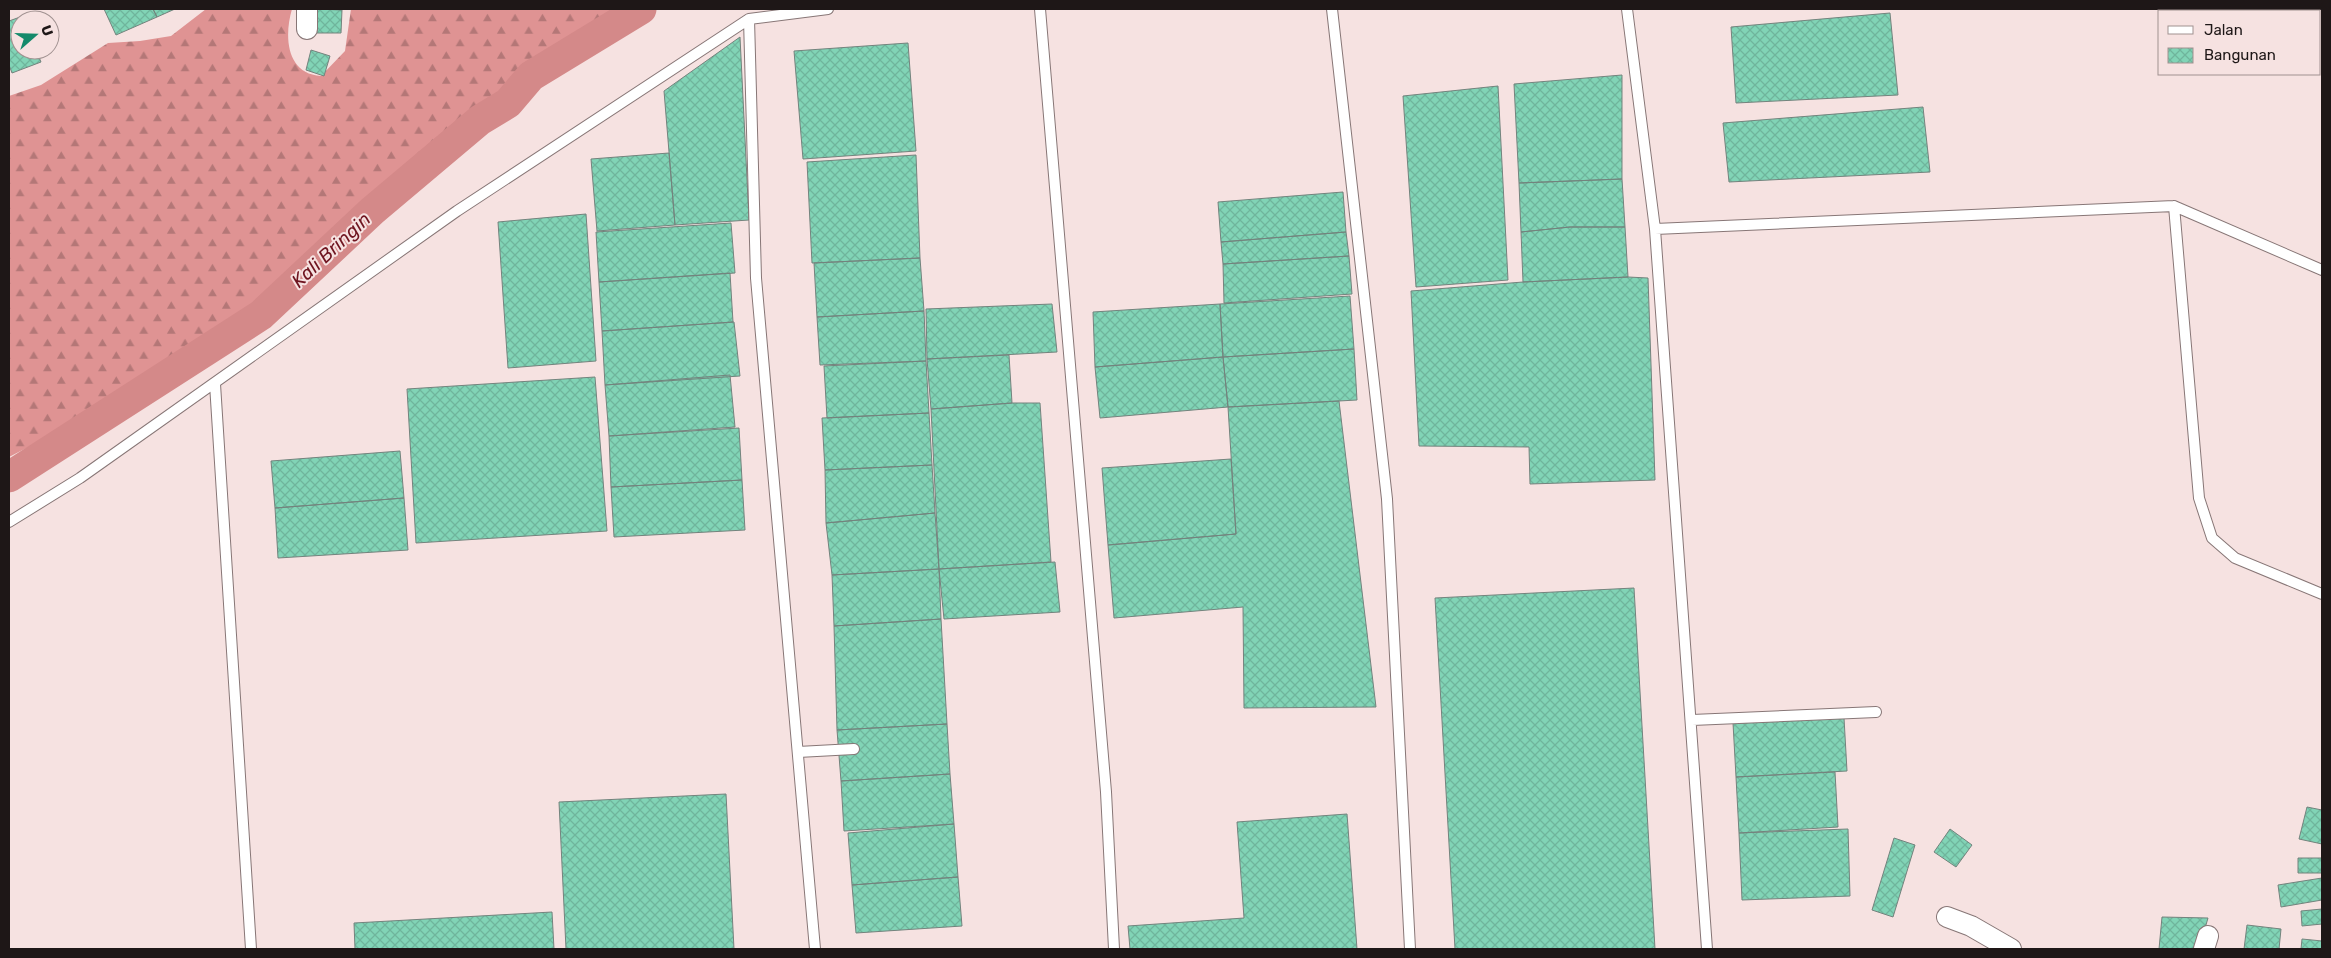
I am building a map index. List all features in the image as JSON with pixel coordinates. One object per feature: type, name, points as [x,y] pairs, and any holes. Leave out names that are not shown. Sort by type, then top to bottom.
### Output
[{"type":"street","points":[[307,9],[307,29]]},
{"type":"street","points":[[1947,917],[1979,930],[2011,949]]},
{"type":"lane","points":[[9,522],[80,478],[457,211],[749,19],[828,9]]},
{"type":"lane","points":[[1040,9],[1106,792],[1114,949]]},
{"type":"lane","points":[[1332,9],[1386,500],[1410,949]]},
{"type":"lane","points":[[1627,9],[1655,229],[1692,720],[1707,949]]},
{"type":"lane","points":[[749,19],[756,278],[815,949]]},
{"type":"lane","points":[[1655,229],[2174,206],[2322,270]]},
{"type":"lane","points":[[2174,206],[2199,498],[2212,538],[2236,558],[2322,594]]},
{"type":"lane","points":[[215,384],[250,949]]},
{"type":"lane","points":[[1692,720],[1876,712]]},
{"type":"lane","points":[[798,752],[854,749]]},
{"type":"green space","points":[[206,9],[292,9],[288,31],[290,52],[294,61],[301,68],[309,74],[321,76],[345,51],[351,9],[623,9],[593,32],[515,79],[417,156],[364,210],[276,287],[203,337],[125,397],[9,457],[9,96],[41,85],[108,43],[140,41],[171,36]]},
{"type":"building","points":[[104,9],[153,9],[157,17],[116,35]]},
{"type":"building","points":[[153,9],[175,9],[157,17]]},
{"type":"building","points":[[316,9],[342,10],[341,33],[315,33]]},
{"type":"building","points":[[1890,13],[1898,95],[1736,103],[1731,27]]},
{"type":"building","points":[[9,21],[10,60],[40,60],[41,62],[12,73],[9,65]]},
{"type":"building","points":[[740,37],[749,220],[675,225],[664,91]]},
{"type":"building","points":[[908,43],[916,151],[803,159],[794,51]]},
{"type":"building","points":[[311,50],[330,56],[324,76],[306,70]]},
{"type":"building","points":[[1622,75],[1622,179],[1519,183],[1514,84]]},
{"type":"building","points":[[1498,86],[1508,280],[1416,287],[1403,96]]},
{"type":"building","points":[[1923,107],[1930,172],[1729,182],[1723,123]]},
{"type":"building","points":[[669,153],[675,225],[597,231],[591,159]]},
{"type":"building","points":[[916,155],[920,258],[812,263],[807,162]]},
{"type":"building","points":[[1622,179],[1625,227],[1570,227],[1521,232],[1519,183]]},
{"type":"building","points":[[1343,192],[1346,232],[1221,242],[1218,202]]},
{"type":"building","points":[[586,214],[596,361],[508,368],[498,222]]},
{"type":"building","points":[[731,223],[735,273],[599,282],[596,232]]},
{"type":"building","points":[[1570,227],[1625,227],[1628,277],[1523,282],[1521,232]]},
{"type":"building","points":[[1346,232],[1349,256],[1223,264],[1221,242]]},
{"type":"building","points":[[1349,256],[1352,294],[1224,303],[1223,264]]},
{"type":"building","points":[[920,258],[924,311],[817,317],[814,263]]},
{"type":"building","points":[[730,273],[733,322],[602,331],[599,282]]},
{"type":"building","points":[[1628,277],[1648,278],[1655,480],[1530,484],[1529,447],[1419,446],[1411,291],[1523,282]]},
{"type":"building","points":[[1350,296],[1354,349],[1223,357],[1220,304]]},
{"type":"building","points":[[1052,304],[1057,352],[927,359],[926,309]]},
{"type":"building","points":[[1220,304],[1223,357],[1095,367],[1093,312]]},
{"type":"building","points":[[924,311],[926,361],[820,365],[817,317]]},
{"type":"building","points":[[734,322],[740,376],[605,385],[602,331]]},
{"type":"building","points":[[1354,349],[1357,400],[1228,407],[1223,357]]},
{"type":"building","points":[[1009,355],[1012,403],[931,409],[927,359]]},
{"type":"building","points":[[1223,357],[1228,407],[1100,418],[1095,367]]},
{"type":"building","points":[[926,361],[929,413],[827,418],[824,366]]},
{"type":"building","points":[[730,375],[735,427],[609,436],[605,385]]},
{"type":"building","points":[[595,377],[607,531],[416,543],[407,389]]},
{"type":"building","points":[[1339,401],[1376,707],[1244,708],[1243,607],[1114,618],[1108,545],[1236,534],[1228,407]]},
{"type":"building","points":[[1012,403],[1040,403],[1051,562],[939,569],[931,409]]},
{"type":"building","points":[[929,413],[932,465],[825,470],[822,418]]},
{"type":"building","points":[[739,428],[742,480],[611,487],[609,436]]},
{"type":"building","points":[[400,451],[404,498],[275,508],[271,461]]},
{"type":"building","points":[[1231,459],[1236,534],[1108,545],[1102,468]]},
{"type":"building","points":[[932,465],[935,513],[826,523],[825,470]]},
{"type":"building","points":[[742,480],[745,530],[614,537],[611,487]]},
{"type":"building","points":[[404,498],[408,550],[278,558],[275,508]]},
{"type":"building","points":[[935,513],[939,569],[832,575],[826,523]]},
{"type":"building","points":[[1055,562],[1060,612],[944,619],[939,569]]},
{"type":"building","points":[[939,569],[941,619],[834,626],[832,575]]},
{"type":"building","points":[[1634,588],[1655,949],[1455,949],[1435,598]]},
{"type":"building","points":[[941,619],[947,724],[837,730],[834,626]]},
{"type":"building","points":[[1844,718],[1847,771],[1736,777],[1733,723]]},
{"type":"building","points":[[947,724],[950,774],[841,781],[837,730]]},
{"type":"building","points":[[1835,772],[1838,827],[1739,833],[1736,777]]},
{"type":"building","points":[[950,774],[954,824],[844,831],[841,781]]},
{"type":"building","points":[[726,794],[734,949],[566,949],[559,802]]},
{"type":"building","points":[[2307,807],[2322,810],[2322,844],[2299,839]]},
{"type":"building","points":[[1347,814],[1357,949],[1130,949],[1128,926],[1244,918],[1237,822]]},
{"type":"building","points":[[954,824],[958,877],[852,885],[848,833]]},
{"type":"building","points":[[1848,829],[1850,896],[1742,900],[1739,833]]},
{"type":"building","points":[[1950,829],[1972,845],[1956,867],[1934,852]]},
{"type":"building","points":[[1894,838],[1915,845],[1893,917],[1872,910]]},
{"type":"building","points":[[2298,858],[2322,858],[2322,873],[2298,873]]},
{"type":"building","points":[[958,877],[962,926],[856,933],[852,885]]},
{"type":"building","points":[[2322,878],[2322,900],[2281,907],[2278,885]]},
{"type":"building","points":[[2322,909],[2322,924],[2302,926],[2301,911]]},
{"type":"building","points":[[552,912],[554,949],[355,949],[354,923]]},
{"type":"building","points":[[2162,917],[2208,918],[2199,949],[2159,949]]},
{"type":"building","points":[[2247,925],[2281,929],[2279,949],[2244,949]]},
{"type":"building","points":[[2302,939],[2322,941],[2322,949],[2301,949]]},
{"type":"waterway","name":"Kali Bringin","points":[[9,477],[261,315],[372,211],[480,120],[508,103],[531,76],[641,9]]}]
